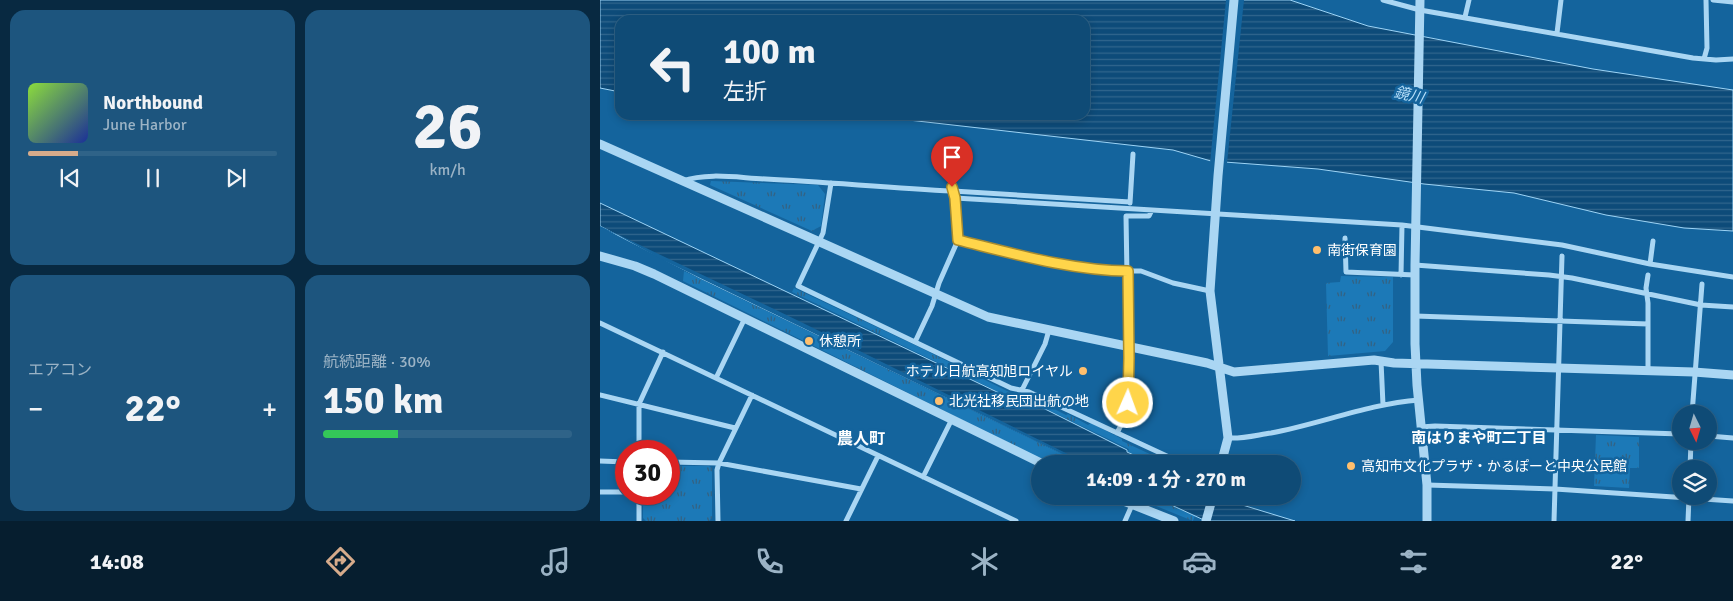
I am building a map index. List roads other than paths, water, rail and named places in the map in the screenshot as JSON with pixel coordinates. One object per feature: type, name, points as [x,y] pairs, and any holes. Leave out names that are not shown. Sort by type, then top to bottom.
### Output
[{"type":"street","points":[[1223,455],[1228,438],[1210,291],[1234,0]]},
{"type":"street","points":[[1383,0],[1420,10],[1704,59],[1733,59]]},
{"type":"street","points":[[1420,0],[1415,316],[1419,400],[1427,485],[1427,521]]},
{"type":"street","points":[[1465,18],[1469,0]]},
{"type":"street","points":[[1557,33],[1561,0]]},
{"type":"street","points":[[1704,59],[1707,48],[1706,0]]},
{"type":"street","points":[[1713,0],[1733,2]]},
{"type":"street","points":[[600,144],[988,317],[1207,364],[1234,372],[1374,360],[1733,375]]},
{"type":"street","points":[[915,342],[932,306],[958,240],[953,191],[954,144]]},
{"type":"street","points":[[1129,208],[1133,154]]},
{"type":"street","points":[[682,181],[709,176],[1130,202]]},
{"type":"street","points":[[831,183],[824,233],[798,286],[1011,388],[1022,390],[1165,455]]},
{"type":"street","points":[[955,198],[1402,225],[1562,245],[1650,264],[1733,277]]},
{"type":"street","points":[[1117,433],[1123,423],[1128,403],[1129,347],[1126,216],[1149,216],[1152,210]]},
{"type":"street","points":[[1401,275],[1402,225]]},
{"type":"street","points":[[1345,238],[1346,272],[1415,275]]},
{"type":"street","points":[[958,240],[1030,258],[1107,270],[1141,271],[1173,284],[1210,291]]},
{"type":"street","points":[[1650,264],[1654,241]]},
{"type":"street","points":[[600,256],[654,274],[1031,458]]},
{"type":"street","points":[[1554,521],[1562,256]]},
{"type":"street","points":[[1415,265],[1562,276],[1701,305],[1733,307]]},
{"type":"street","points":[[1648,275],[1648,370]]},
{"type":"street","points":[[1692,405],[1702,284]]},
{"type":"street","points":[[1415,316],[1648,324]]},
{"type":"street","points":[[716,378],[745,318]]},
{"type":"street","points":[[600,323],[1013,520]]},
{"type":"street","points":[[1022,390],[1045,344],[1049,330]]},
{"type":"street","points":[[639,440],[640,404],[663,352]]},
{"type":"street","points":[[1381,361],[1383,405]]},
{"type":"street","points":[[600,395],[735,428]]},
{"type":"street","points":[[718,521],[717,470],[752,395]]},
{"type":"street","points":[[1228,438],[1239,438],[1284,430],[1383,405],[1419,400]]},
{"type":"street","points":[[923,477],[952,419]]},
{"type":"street","points":[[1421,427],[1558,429],[1672,434]]},
{"type":"street","points":[[1718,437],[1733,438]]},
{"type":"street","points":[[846,521],[878,456]]},
{"type":"street","points":[[600,461],[615,462]]},
{"type":"street","points":[[680,462],[719,463],[861,489]]},
{"type":"street","points":[[1427,485],[1555,489],[1672,496]]},
{"type":"street","points":[[600,492],[615,492]]},
{"type":"street","points":[[1717,500],[1733,501]]},
{"type":"street","points":[[639,505],[639,521]]},
{"type":"street","points":[[1125,521],[1132,505],[1142,507],[1174,521]]},
{"type":"street","points":[[1206,521],[1210,505]]},
{"type":"street","points":[[1688,521],[1689,505]]},
{"type":"water","name":"鏡川","points":[[600,0],[1290,0],[1368,26],[1593,69],[1733,90],[1733,231],[1684,228],[1606,215],[1514,193],[1424,184],[1318,169],[1211,161],[1173,150],[908,120],[1090,120],[1090,15],[615,15],[615,91],[600,88]]},
{"type":"water","points":[[600,203],[1016,401],[1025,399],[1134,455],[1066,455],[700,278],[600,226]]},
{"type":"water","points":[[1171,505],[1242,505],[1295,521],[1206,521]]},
{"type":"place","name":"南街保育園","points":[[1317,250]]},
{"type":"place","name":"休憩所","points":[[809,341]]},
{"type":"place","name":"ホテル日航高知旭ロイヤル","points":[[1083,371]]},
{"type":"place","name":"北光社移民団出航の地","points":[[939,401]]},
{"type":"place","name":"高知市文化プラザ・かるぽーと中央公民館","points":[[1351,466]]},
{"type":"district","name":"南はりまや町二丁目","points":[[1479,438]]},
{"type":"district","name":"農人町","points":[[861,439]]}]
